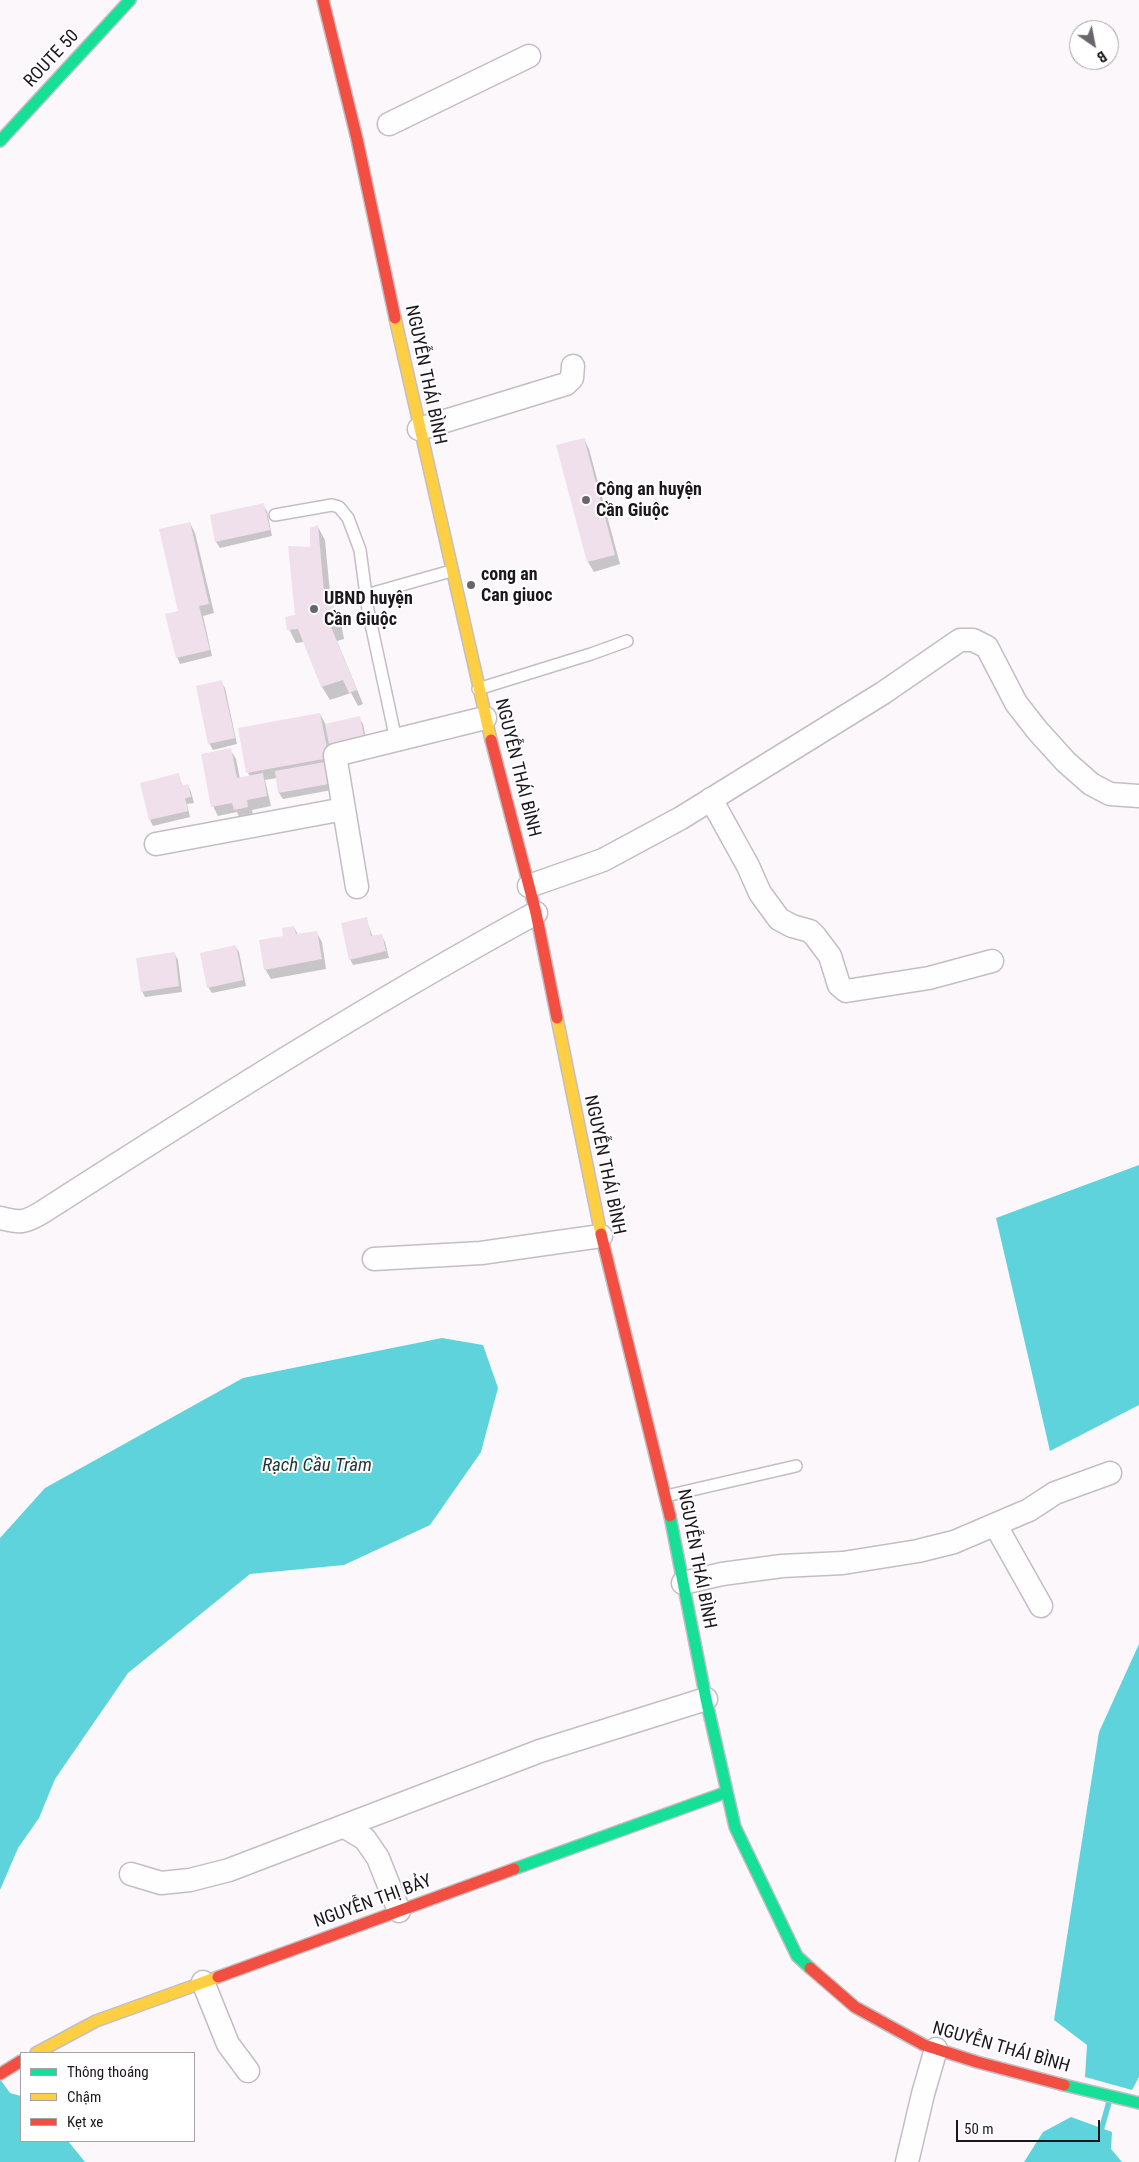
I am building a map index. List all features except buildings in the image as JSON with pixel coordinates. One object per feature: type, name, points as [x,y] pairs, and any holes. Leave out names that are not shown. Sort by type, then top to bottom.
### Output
[{"type":"street","name":"ROUTE 50","points":[[0,141],[130,0]]},
{"type":"street","name":"NGUYỄN THÁI BÌNH","points":[[323,0],[357,139],[419,429],[478,688],[536,913],[601,1236],[666,1496],[706,1699],[735,1827],[797,1956],[855,2007],[936,2050],[987,2066],[1139,2103]]},
{"type":"street","points":[[357,139],[529,56]]},
{"type":"street","points":[[419,429],[566,384],[572,378],[573,366]]},
{"type":"street","points":[[529,886],[604,860],[711,799],[883,693],[960,640],[973,640],[986,647],[1016,703],[1066,762],[1090,784],[1110,794],[1139,796]]},
{"type":"street","points":[[357,887],[335,755],[485,718]]},
{"type":"street","points":[[711,799],[748,866],[760,893],[779,919],[792,926],[810,931],[815,936],[830,956],[842,989],[854,991],[929,978],[992,961]]},
{"type":"street","points":[[156,844],[344,809]]},
{"type":"street","points":[[0,1218],[26,1222],[170,1130],[443,964],[536,913]]},
{"type":"street","points":[[374,1259],[482,1253],[601,1236]]},
{"type":"street","points":[[683,1583],[722,1574],[773,1567],[843,1563],[918,1551],[954,1542],[996,1526],[1029,1510],[1055,1493],[1110,1473]]},
{"type":"street","points":[[996,1526],[1041,1606]]},
{"type":"street","points":[[131,1874],[162,1883],[190,1880],[229,1870],[540,1751],[706,1699]]},
{"type":"street","name":"NGUYỄN THỊ BẢY","points":[[38,2052],[96,2021],[727,1792]]},
{"type":"street","points":[[345,1827],[365,1840],[378,1858],[399,1911]]},
{"type":"street","points":[[203,1982],[228,2044],[248,2071]]},
{"type":"street","points":[[907,2162],[923,2094],[936,2050]]},
{"type":"street","points":[[0,2074],[20,2062]]},
{"type":"lane","points":[[275,515],[332,505],[339,507],[348,518],[360,550],[366,595],[396,740]]},
{"type":"lane","points":[[366,595],[451,571]]},
{"type":"lane","points":[[478,688],[566,662],[627,640]]},
{"type":"lane","points":[[666,1496],[796,1466]]},
{"type":"water","points":[[1139,1165],[1139,1405],[1050,1451],[996,1218]]},
{"type":"water","name":"Rạch Cầu Tràm","points":[[442,1338],[483,1345],[498,1388],[481,1452],[430,1525],[344,1565],[250,1574],[128,1673],[55,1779],[39,1818],[18,1848],[0,1890],[0,1538],[45,1488],[243,1378]]},
{"type":"water","points":[[1139,1644],[1139,2077],[1132,2090],[1085,2077],[1087,2045],[1054,2020],[1099,1732]]},
{"type":"water","points":[[0,2079],[10,2093],[20,2096],[20,2142],[69,2142],[85,2162],[0,2162]]},
{"type":"water","points":[[1071,2117],[1112,2132],[1111,2149],[1122,2162],[1024,2162],[1043,2132]]},
{"type":"waterway","name":"Rạch Cầu Tràm","points":[[1100,2134],[1109,2102]]},
{"type":"traffic: fast","points":[[0,141],[130,0]]},
{"type":"traffic: fast","points":[[670,1516],[706,1699],[735,1827],[797,1956],[810,1968]]},
{"type":"traffic: fast","points":[[514,1869],[727,1792]]},
{"type":"traffic: fast","points":[[1064,2085],[1139,2103]]},
{"type":"traffic: slow","points":[[395,318],[491,740]]},
{"type":"traffic: slow","points":[[557,1018],[601,1234]]},
{"type":"traffic: slow","points":[[38,2052],[96,2021],[218,1977]]},
{"type":"traffic: jam","points":[[323,0],[357,139],[395,318]]},
{"type":"traffic: jam","points":[[491,740],[536,913],[557,1018]]},
{"type":"traffic: jam","points":[[601,1234],[670,1516]]},
{"type":"traffic: jam","points":[[218,1977],[514,1869]]},
{"type":"traffic: jam","points":[[810,1968],[855,2007],[924,2045],[977,2062],[1064,2085]]},
{"type":"traffic: jam","points":[[0,2074],[20,2062]]},
{"type":"place","name":"Công an huyện Cần Giuộc","points":[[586,500]]},
{"type":"place","name":"cong an Can giuoc","points":[[471,585]]},
{"type":"place","name":"UBND huyện Cần Giuộc","points":[[314,609]]}]
